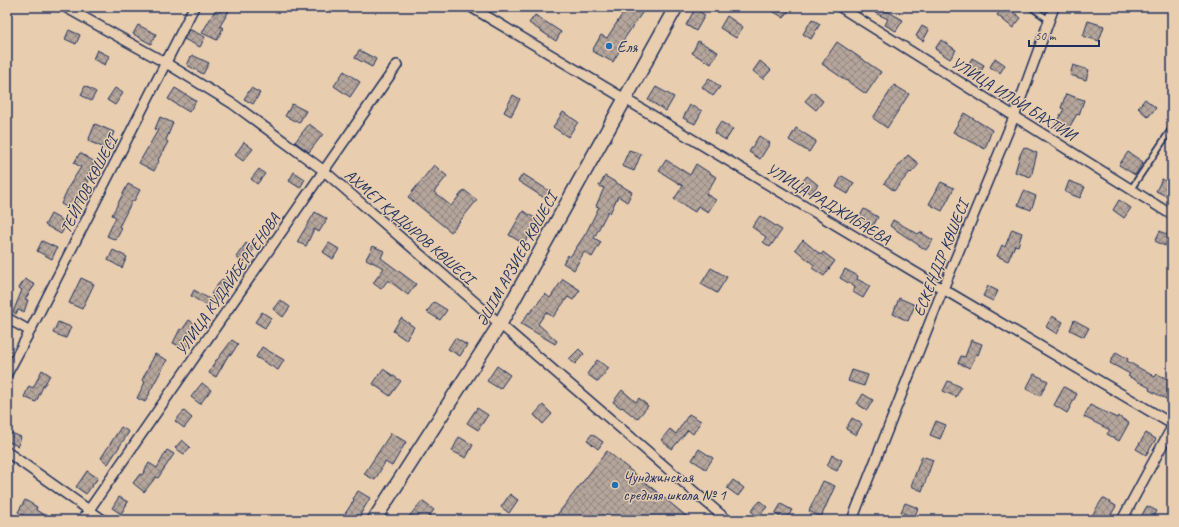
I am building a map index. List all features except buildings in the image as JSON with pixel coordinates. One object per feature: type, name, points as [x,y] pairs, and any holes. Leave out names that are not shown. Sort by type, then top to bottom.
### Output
[{"type":"street","name":"АХМЕТ ҚАДЫРОВ КӨШЕСІ","points":[[65,7],[166,63],[233,104],[323,170],[727,520]]},
{"type":"street","name":"ТЕЙПОВ КӨШЕСІ","points":[[7,374],[194,7]]},
{"type":"street","name":"УЛИЦА РАДЖИБАЕВА","points":[[471,7],[1172,425]]},
{"type":"street","name":"ӘШІМ АРЗИЕВ КӨШЕСІ","points":[[374,520],[500,324],[676,7]]},
{"type":"street","name":"УЛИЦА ИЛЬИ БАХТИИ","points":[[840,7],[1172,215]]},
{"type":"street","name":"ЕСКЕНДІР КӨШЕСІ","points":[[852,520],[943,289],[1014,117],[1054,7]]},
{"type":"street","name":"УЛИЦА КУДАЙБЕРГЕНОВА","points":[[82,520],[397,65]]},
{"type":"street","points":[[7,318],[30,331]]},
{"type":"street","points":[[1122,520],[1172,425]]},
{"type":"street","points":[[7,452],[103,520]]},
{"type":"lane","points":[[1031,7],[1049,20]]},
{"type":"lane","points":[[1131,190],[1172,128]]},
{"type":"place","name":"Еля","points":[[609,46]]},
{"type":"place","name":"Чунджинская средняя школа № 1","points":[[615,485]]}]
